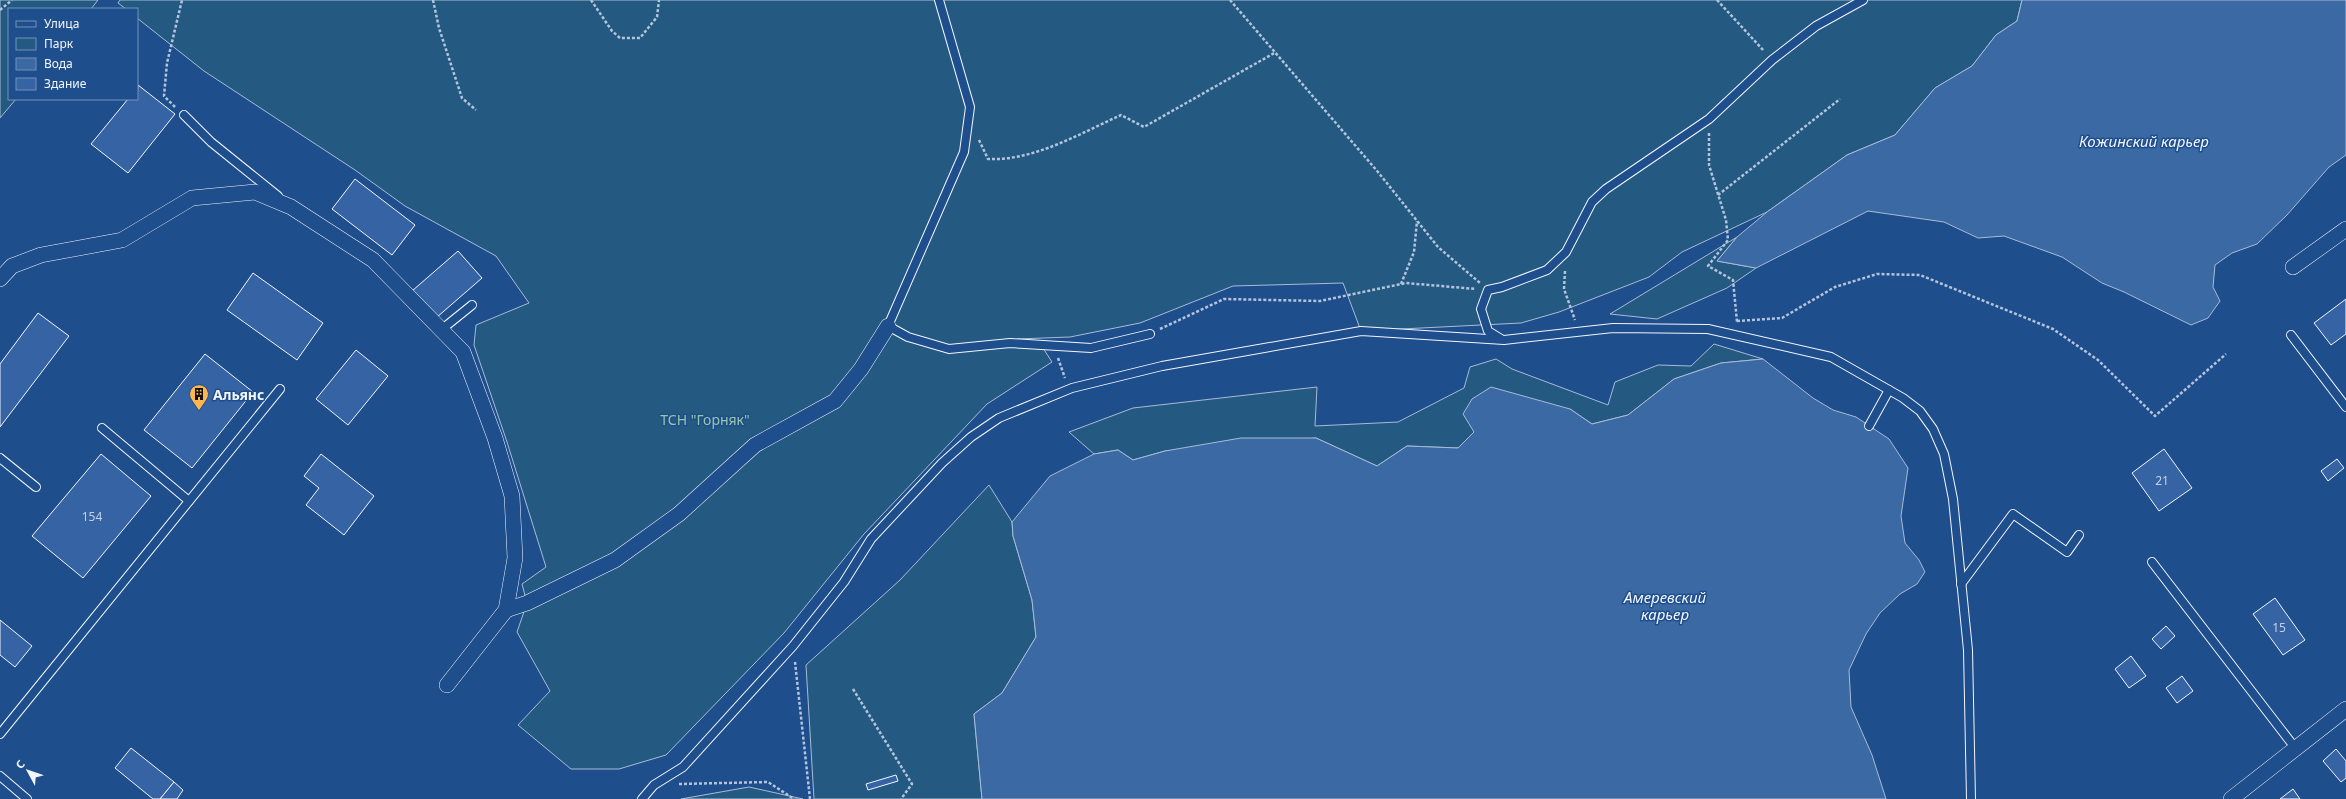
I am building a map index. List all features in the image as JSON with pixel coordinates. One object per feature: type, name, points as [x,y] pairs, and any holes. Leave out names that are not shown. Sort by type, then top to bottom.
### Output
[{"type":"street","points":[[0,279],[12,266],[41,255],[122,240],[192,198],[255,192],[291,207],[373,260],[463,352],[495,438],[512,496],[515,558],[506,610],[447,685]]},
{"type":"street","points":[[2293,267],[2346,229]]},
{"type":"street","points":[[506,610],[527,603],[615,560],[679,514],[755,445],[835,402],[861,369],[888,326]]},
{"type":"street","points":[[2231,799],[2346,709]]},
{"type":"lane","points":[[939,0],[970,107],[964,152],[888,326],[908,337],[949,349],[1010,343],[1092,348],[1150,334]]},
{"type":"lane","points":[[1504,340],[1488,331],[1481,309],[1488,290],[1502,287],[1547,270],[1566,252],[1592,202],[1606,189],[1709,119],[1772,60],[1816,26],[1862,0]]},
{"type":"lane","points":[[184,115],[211,142],[291,207]]},
{"type":"lane","points":[[441,330],[472,305]]},
{"type":"lane","points":[[642,799],[654,785],[684,767],[793,646],[844,582],[871,539],[942,463],[971,437],[999,418],[1072,388],[1162,366],[1361,331],[1504,340],[1613,328],[1708,329],[1738,334],[1831,357],[1889,390],[1920,411],[1933,430],[1944,454],[1953,499],[1968,650],[1971,799]]},
{"type":"lane","points":[[2291,335],[2346,407]]},
{"type":"lane","points":[[0,734],[280,389]]},
{"type":"lane","points":[[1869,426],[1889,390]]},
{"type":"lane","points":[[102,428],[189,501]]},
{"type":"lane","points":[[0,458],[36,487]]},
{"type":"lane","points":[[1961,584],[2012,514],[2067,552],[2079,535]]},
{"type":"lane","points":[[2152,562],[2296,749]]},
{"type":"lane","points":[[0,776],[27,799]]},
{"type":"path","points":[[0,10],[12,0]]},
{"type":"path","points":[[182,0],[166,63],[164,96],[184,115]]},
{"type":"path","points":[[433,0],[439,28],[462,98],[476,110]]},
{"type":"path","points":[[591,0],[608,25],[620,38],[640,38],[657,17],[659,0]]},
{"type":"path","points":[[1230,0],[1276,52],[1438,247],[1488,290]]},
{"type":"path","points":[[1717,0],[1772,60]]},
{"type":"path","points":[[968,120],[988,159],[1009,160],[1056,144],[1121,115],[1144,127],[1276,52]]},
{"type":"path","points":[[1718,195],[1840,99]]},
{"type":"path","points":[[1709,119],[1709,165],[1726,220],[1728,240],[1708,266],[1733,280],[1738,334]]},
{"type":"path","points":[[1401,284],[1414,252],[1417,221]]},
{"type":"path","points":[[1566,252],[1564,289],[1579,332]]},
{"type":"path","points":[[1737,321],[1782,318],[1835,288],[1877,274],[1920,275],[2052,329],[2098,360],[2155,416],[2226,354]]},
{"type":"path","points":[[1150,334],[1224,299],[1320,301],[1401,284],[1488,290]]},
{"type":"path","points":[[1058,358],[1065,381]]},
{"type":"path","points":[[793,646],[810,799]]},
{"type":"path","points":[[852,689],[912,784],[901,799]]},
{"type":"path","points":[[654,785],[768,782],[794,799]]},
{"type":"green space","points":[[0,0],[98,0],[92,8],[8,8],[8,100],[15,100],[0,118]]},
{"type":"green space","name":"ТСН \"Горняк\"","points":[[120,0],[2022,0],[2017,21],[1996,35],[1972,66],[1935,88],[1895,135],[1847,155],[1767,212],[1682,252],[1649,277],[1559,312],[1521,323],[1361,331],[1343,283],[1233,286],[1140,323],[1070,337],[1017,339],[1043,348],[1052,362],[987,404],[864,534],[784,633],[666,755],[619,769],[571,769],[518,725],[550,691],[517,632],[527,603],[522,584],[546,567],[507,442],[474,345],[476,325],[529,303],[496,256],[405,206],[355,170],[204,71],[138,19],[138,8],[125,8],[118,3]]},
{"type":"green space","points":[[1737,237],[1717,261],[1756,268],[1727,288],[1657,319],[1610,314]]},
{"type":"green space","points":[[1714,344],[1763,359],[1721,363],[1674,379],[1628,415],[1592,424],[1570,409],[1474,432],[1458,448],[1407,446],[1377,466],[1316,438],[1165,451],[1133,460],[1118,450],[1094,454],[1069,432],[1133,408],[1317,387],[1315,426],[1398,422],[1464,388],[1470,367],[1496,359],[1512,369],[1608,405],[1615,382],[1658,365],[1691,366]]},
{"type":"green space","points":[[989,485],[1012,522],[1013,536],[1032,600],[1036,637],[1002,693],[974,714],[982,799],[814,799],[806,665],[900,580]]},
{"type":"green space","points":[[749,787],[803,799],[681,799]]},
{"type":"water","name":"Кожинский карьер","points":[[2022,0],[2346,0],[2346,155],[2329,167],[2287,215],[2257,244],[2232,253],[2215,265],[2213,287],[2220,301],[2208,318],[2191,325],[2124,292],[2102,283],[2062,257],[2004,236],[1978,238],[1944,222],[1868,211],[1756,268],[1717,261],[1737,237],[1767,212],[1847,155],[1895,135],[1935,88],[1972,66],[1996,35],[2017,21]]},
{"type":"water","name":"Амеревский карьер","points":[[1763,359],[1813,398],[1833,410],[1856,417],[1889,439],[1908,468],[1901,516],[1905,543],[1919,560],[1925,572],[1917,584],[1900,594],[1880,613],[1866,634],[1849,670],[1851,707],[1872,755],[1886,799],[982,799],[974,714],[1002,693],[1036,637],[1032,600],[1013,536],[1012,522],[1050,476],[1094,454],[1118,450],[1133,460],[1165,451],[1241,438],[1316,438],[1377,466],[1407,446],[1458,448],[1474,432],[1463,414],[1472,399],[1491,387],[1570,409],[1592,424],[1628,415],[1674,379],[1721,363]]},
{"type":"building","points":[[138,85],[175,114],[128,173],[91,144],[127,100],[138,100]]},
{"type":"building","points":[[355,179],[415,225],[392,255],[332,209]]},
{"type":"building","points":[[458,251],[482,278],[436,318],[412,291]]},
{"type":"building","points":[[253,273],[323,323],[297,360],[227,310]]},
{"type":"building","points":[[2346,299],[2346,334],[2331,345],[2314,323]]},
{"type":"building","points":[[38,313],[69,336],[0,427],[0,364]]},
{"type":"building","points":[[356,350],[388,376],[348,425],[316,399]]},
{"type":"building","name":"Альянс","points":[[205,354],[253,392],[192,468],[144,430]]},
{"type":"building","points":[[2164,449],[2192,488],[2159,511],[2132,473]]},
{"type":"building","points":[[101,454],[151,496],[83,578],[32,536]]},
{"type":"building","points":[[321,454],[374,496],[344,535],[306,505],[319,488],[304,476]]},
{"type":"building","points":[[2337,459],[2344,468],[2328,481],[2321,471]]},
{"type":"building","points":[[2275,598],[2305,640],[2283,655],[2253,614]]},
{"type":"building","points":[[0,620],[32,646],[15,667],[0,655]]},
{"type":"building","points":[[2166,626],[2175,636],[2161,649],[2152,639]]},
{"type":"building","points":[[2131,656],[2146,676],[2129,688],[2115,669]]},
{"type":"building","points":[[2182,676],[2193,691],[2177,703],[2166,688]]},
{"type":"building","points":[[131,748],[174,782],[160,799],[153,799],[115,768]]},
{"type":"building","points":[[2336,749],[2346,761],[2346,778],[2341,782],[2323,761]]},
{"type":"building","points":[[896,775],[898,781],[868,790],[866,784]]},
{"type":"building","points":[[174,782],[183,790],[177,799],[160,799]]},
{"type":"building","points":[[2293,789],[2300,799],[2280,799]]},
{"type":"place","name":"Альянс","points":[[199,411]]}]
